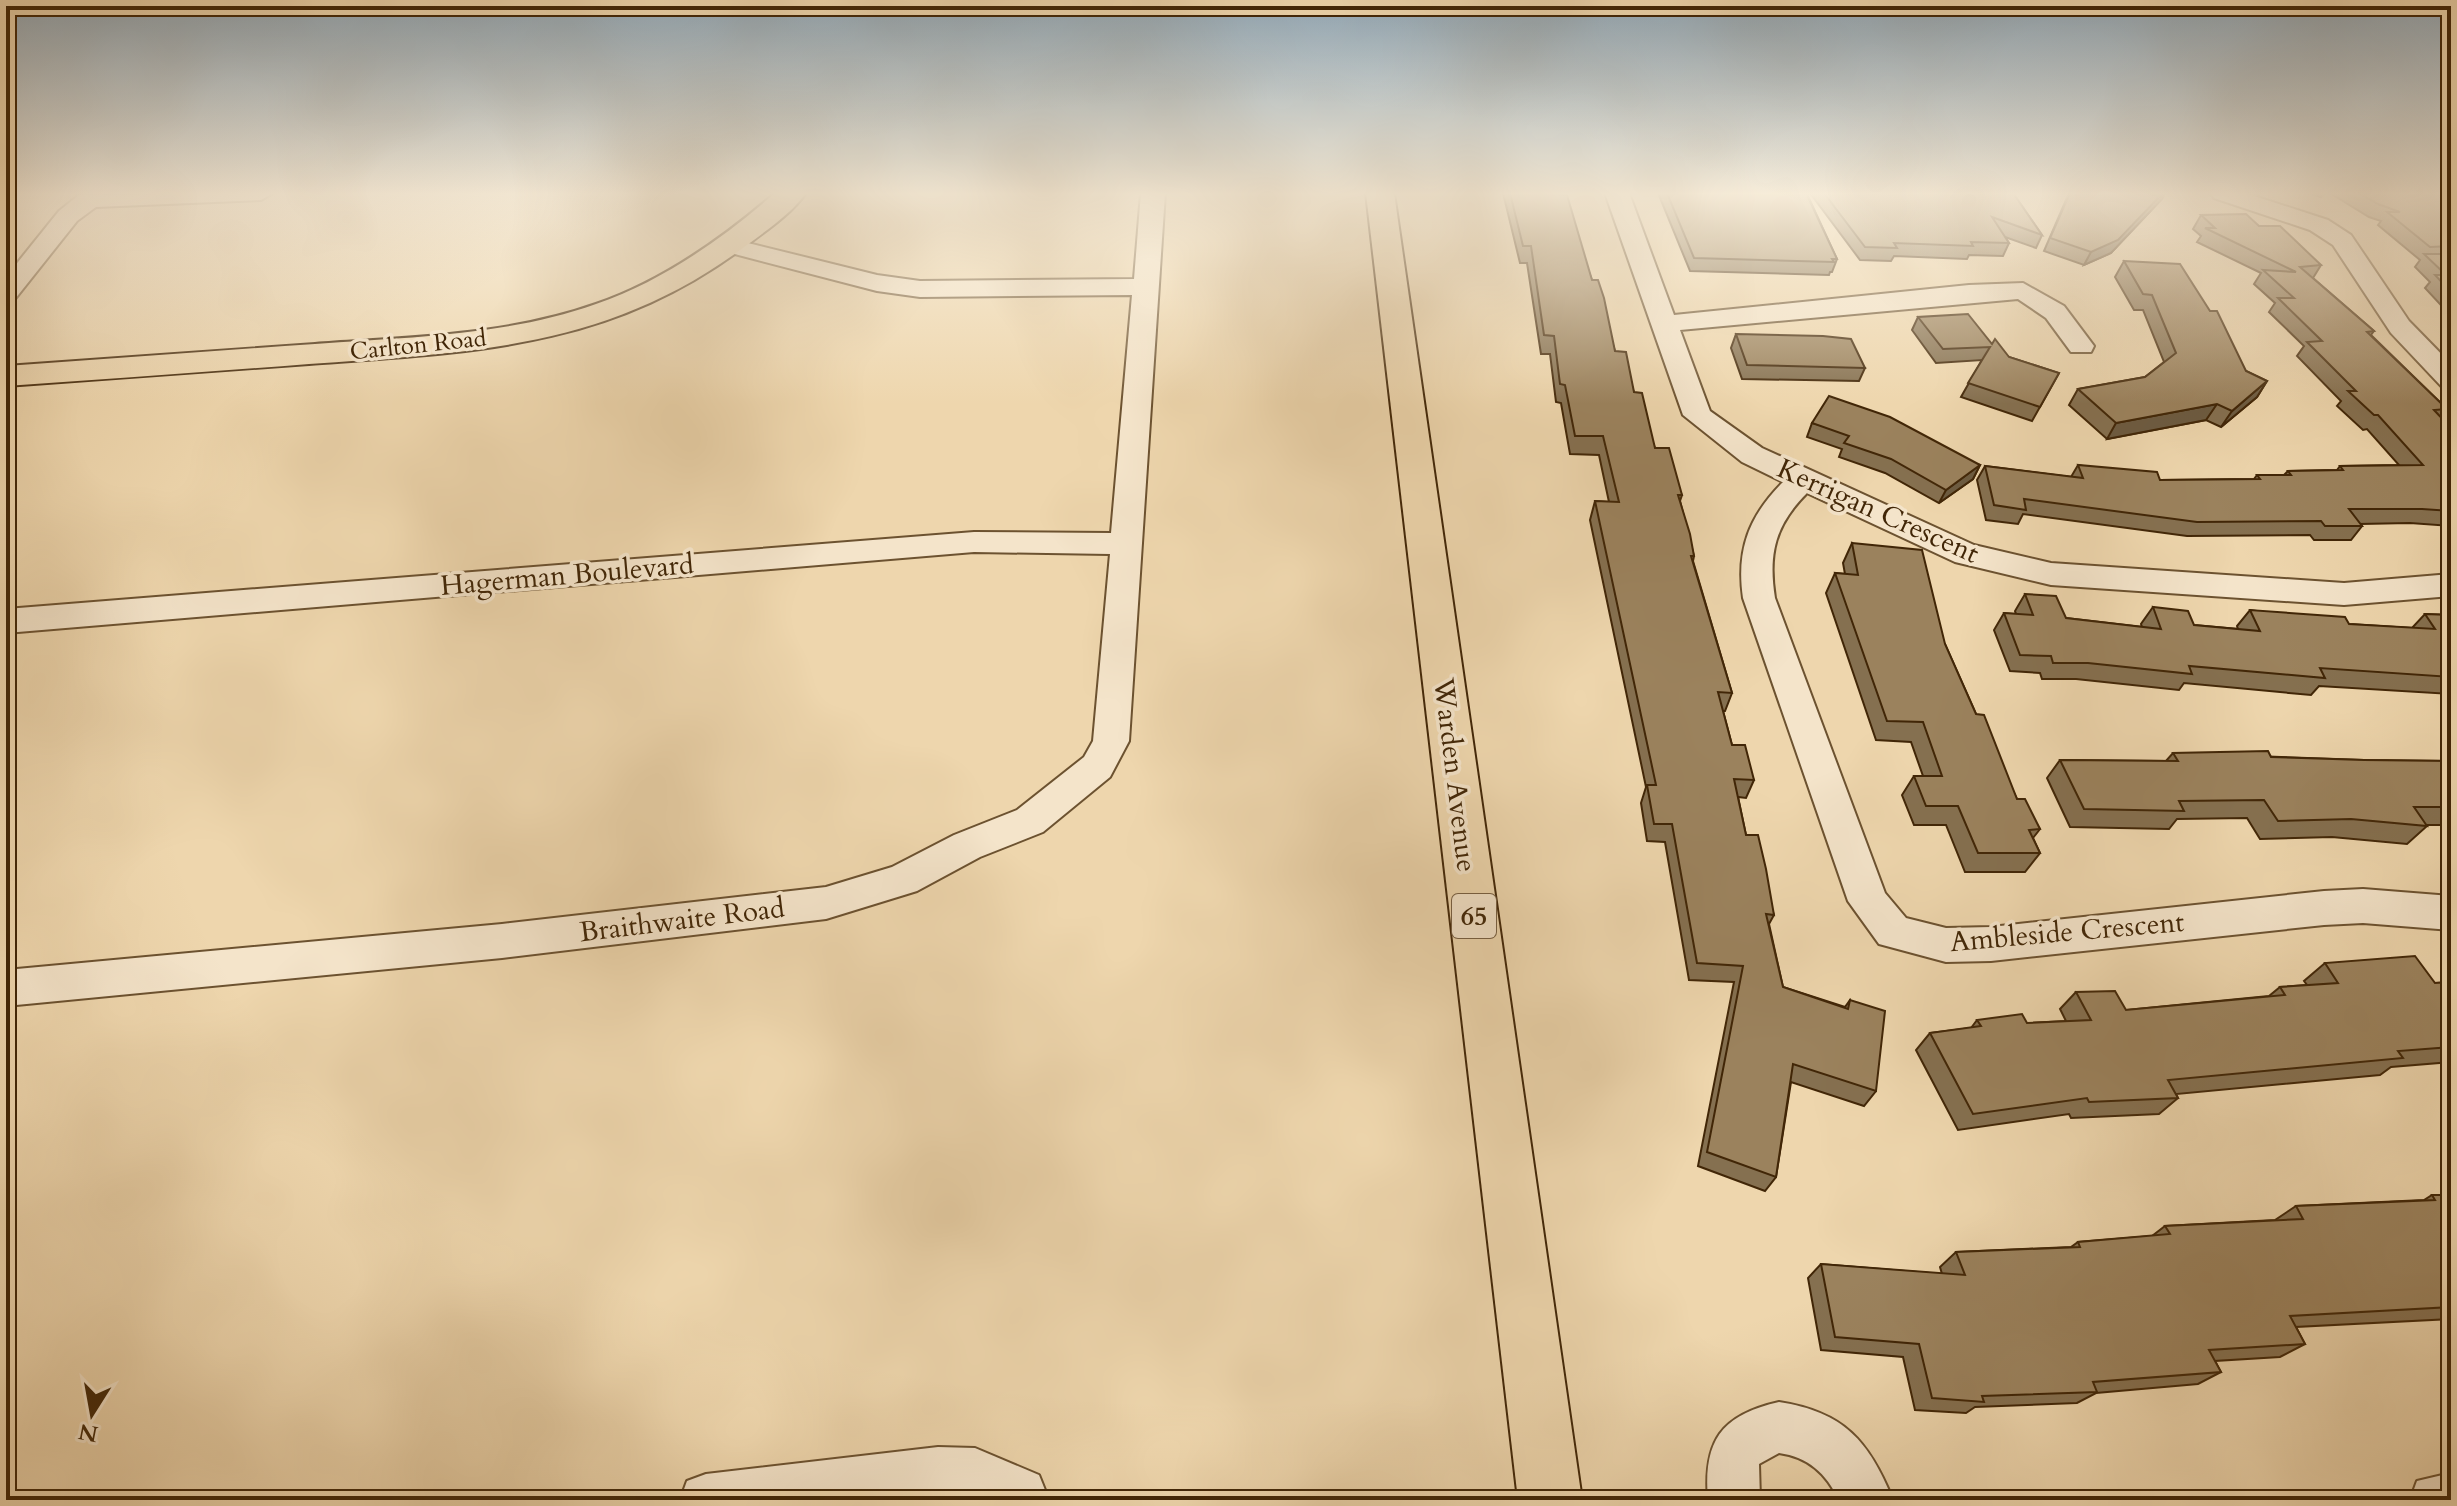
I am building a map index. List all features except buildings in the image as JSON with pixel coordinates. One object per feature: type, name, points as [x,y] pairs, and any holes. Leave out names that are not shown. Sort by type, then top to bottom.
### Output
[{"type":"main road","name":"Carlton Road","points":[[6,376],[490,339],[541,329],[619,306],[701,263]]},
{"type":"main road","name":"Warden Avenue","points":[[1389,263],[1550,1500]]},
{"type":"street","points":[[6,294],[30,263]]},
{"type":"street","points":[[800,263],[877,283],[920,289],[1146,287]]},
{"type":"street","name":"Braithwaite Road","points":[[6,988],[487,943],[826,903],[903,880],[967,846],[1030,821],[1097,767],[1111,741],[1148,263]]},
{"type":"street","name":"Kerrigan Crescent","points":[[1642,263],[1697,415],[1752,455],[1966,554],[2051,574],[2344,594],[2451,585]]},
{"type":"street","points":[[2356,263],[2400,327],[2451,380]]},
{"type":"street","points":[[1663,324],[1969,293],[2023,291],[2055,312],[2081,346]]},
{"type":"street","name":"Ambleside Crescent","points":[[1804,479],[1764,524],[1753,571],[1759,598],[1868,901],[1893,932],[1946,945],[1991,944],[2172,922],[2324,908],[2363,906],[2451,913]]},
{"type":"street","name":"Hagerman Boulevard","points":[[6,621],[974,542],[1128,544]]},
{"type":"street","points":[[1734,1500],[1731,1489],[1734,1461],[1746,1440],[1766,1428],[1791,1425],[1818,1435],[1842,1453],[1860,1478],[1867,1500]]},
{"type":"street","points":[[706,1500],[938,1473],[975,1474],[1000,1489],[1020,1494],[1023,1500]]},
{"type":"street","points":[[2436,1500],[2451,1499]]}]
